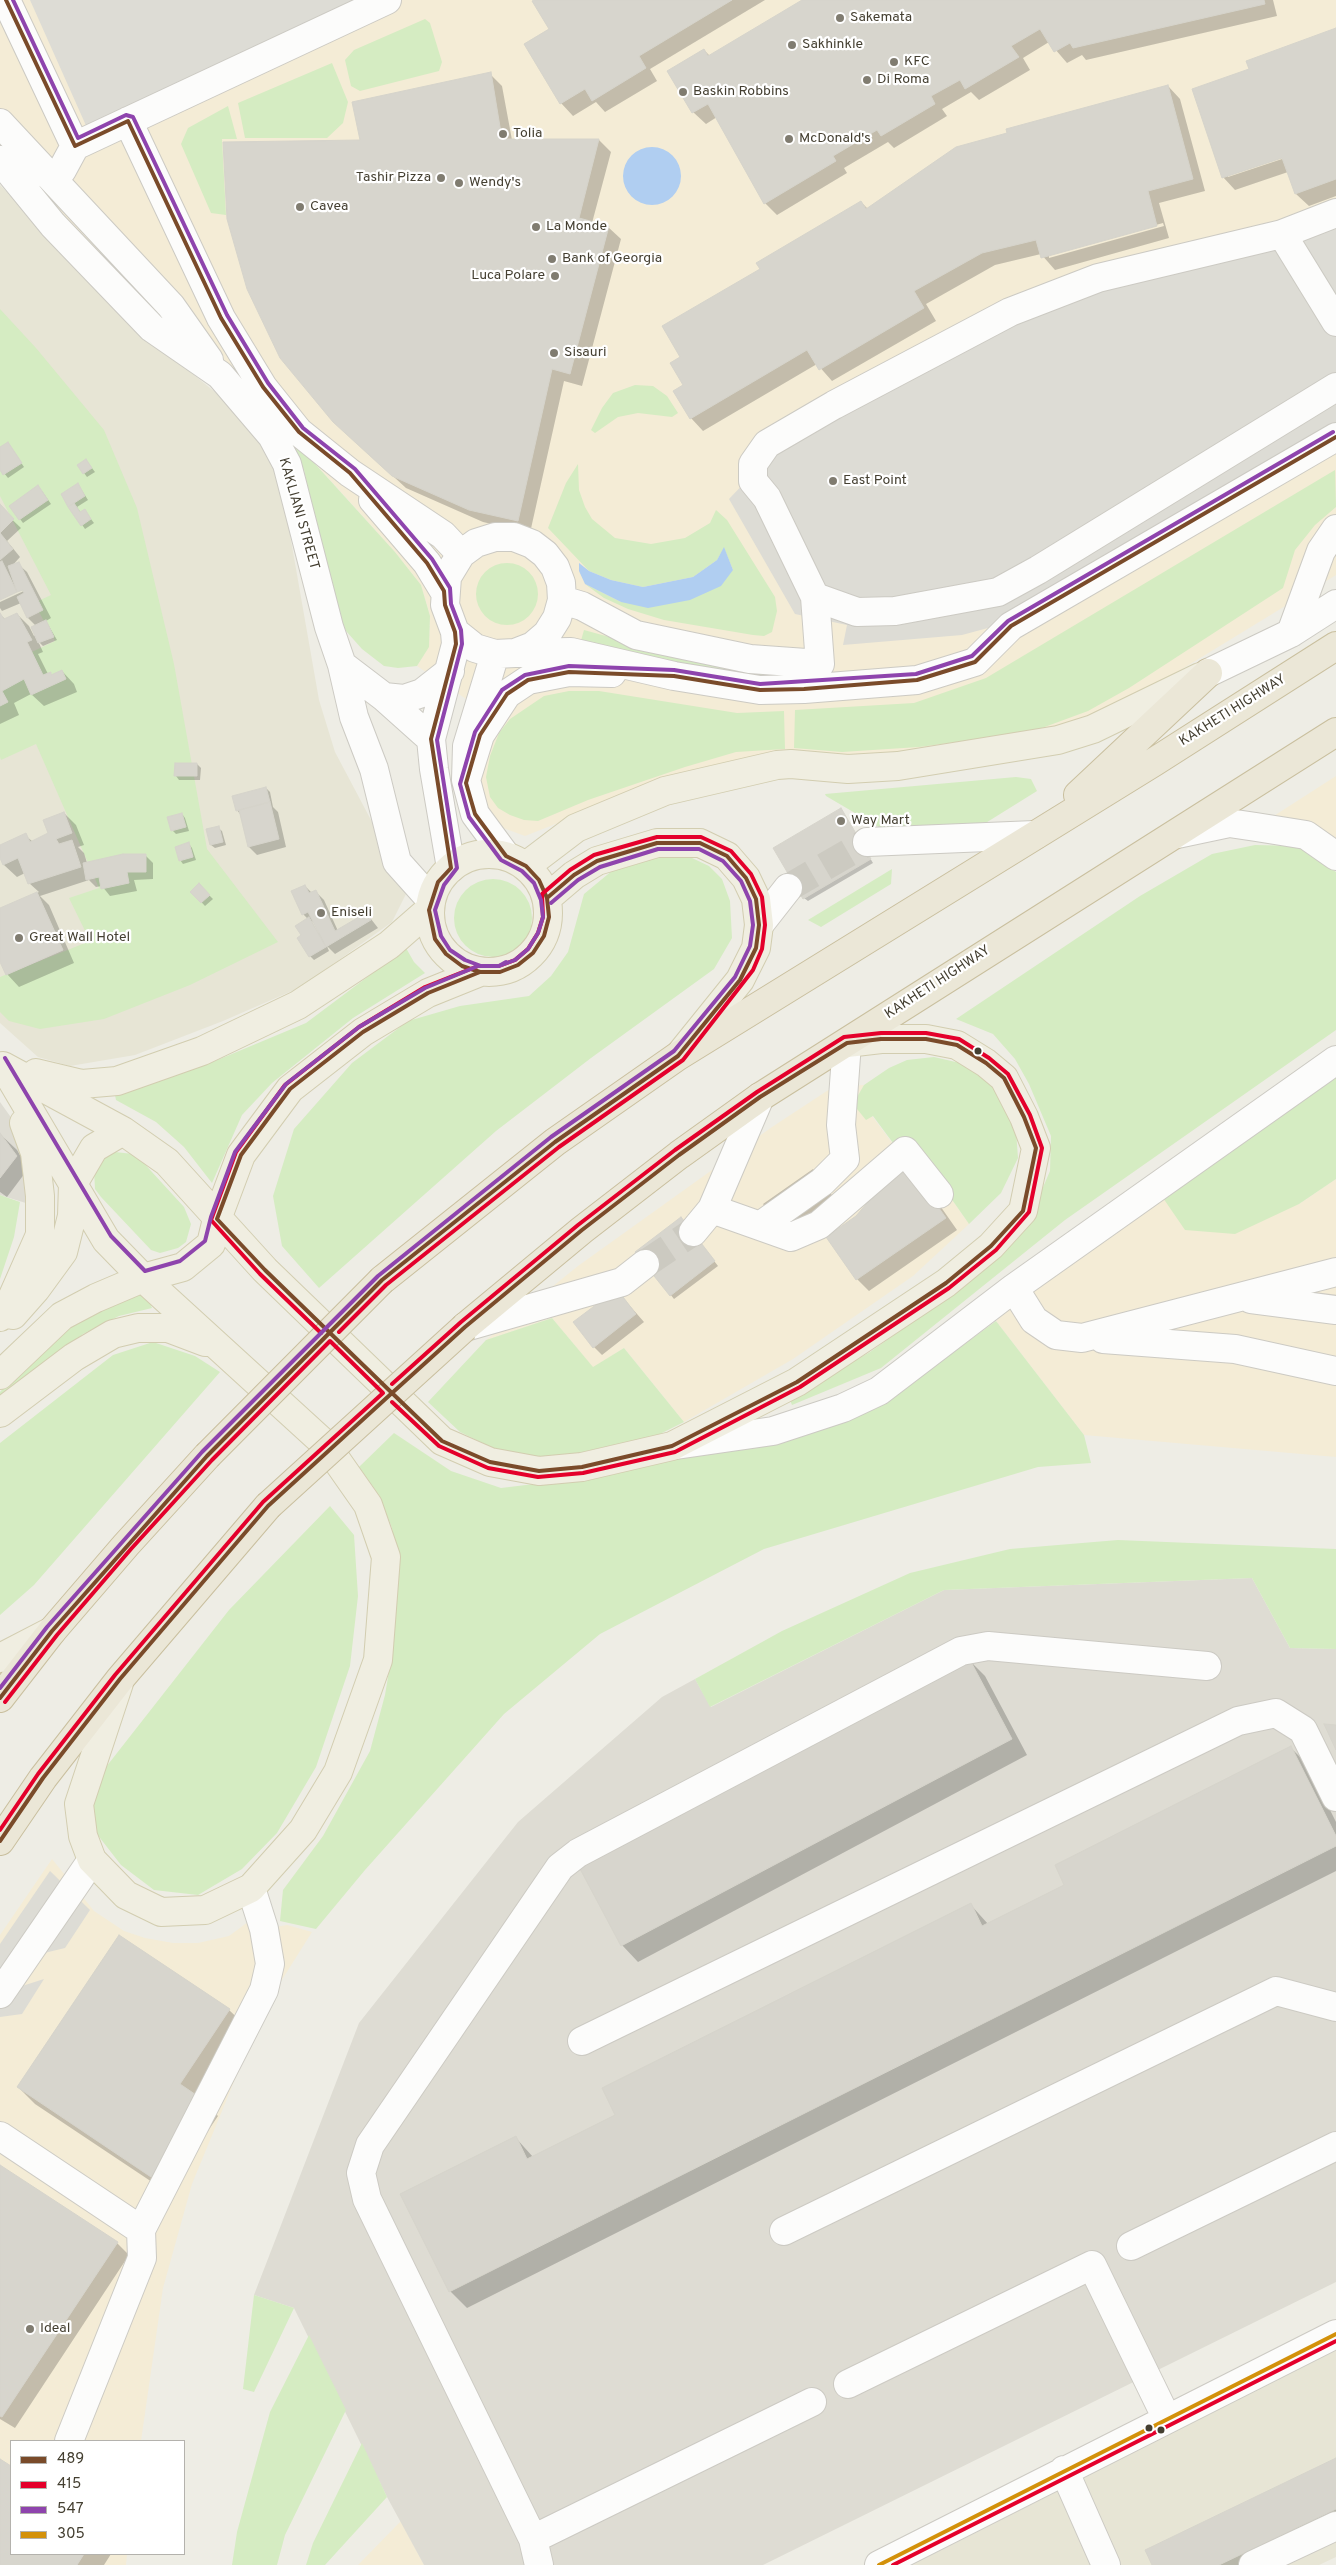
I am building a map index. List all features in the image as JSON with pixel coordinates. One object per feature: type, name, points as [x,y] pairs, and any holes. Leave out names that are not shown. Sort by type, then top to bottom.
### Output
[{"type":"highway","name":"KAKHETI HIGHWAY","points":[[0,1698],[52,1631],[126,1544],[207,1456],[382,1280],[555,1142],[678,1056],[1154,762],[1336,646]]},
{"type":"highway","points":[[1035,835],[1208,673]]},
{"type":"highway","name":"KAKHETI HIGHWAY","points":[[0,1841],[43,1778],[120,1679],[268,1506],[465,1328],[582,1230],[679,1155],[760,1097],[1336,732]]},
{"type":"main road","points":[[516,861],[576,828],[665,791],[777,765],[791,764],[848,769],[898,766],[1058,740],[1093,730],[1208,673]]},
{"type":"main road","points":[[547,898],[574,875],[597,861],[657,843],[677,841],[700,843],[727,856],[746,878],[756,899],[759,925],[756,948],[748,966],[678,1056]]},
{"type":"main road","points":[[2,1063],[82,1084],[117,1081],[202,1051],[298,1005],[389,944],[430,905],[438,882],[451,868],[468,858],[487,854],[516,861],[539,880],[547,898],[549,917],[544,936],[533,953],[518,965],[500,972],[480,972],[462,966],[446,954],[435,939],[430,905]]},
{"type":"main road","points":[[0,1375],[62,1316],[96,1298],[143,1278],[183,1267],[210,1244],[217,1219],[241,1155],[290,1088],[371,1027],[428,993],[480,972]]},
{"type":"main road","points":[[2,1063],[123,1131],[167,1162],[265,1270],[442,1441],[490,1462],[539,1472],[582,1467],[672,1446],[797,1382],[946,1283],[991,1246],[1023,1211],[1036,1148],[1024,1116],[1004,1078],[986,1063],[957,1046],[926,1040],[881,1039],[847,1043]]},
{"type":"main road","points":[[2,1063],[106,1240],[143,1278],[326,1445],[368,1505],[386,1557],[378,1660],[338,1772],[303,1830],[251,1888],[205,1910],[161,1912],[126,1895],[92,1860],[83,1836],[79,1804],[120,1679]]},
{"type":"main road","points":[[0,1317],[13,1296],[40,1236],[40,1196],[35,1153],[2,1063]]},
{"type":"main road","points":[[0,1329],[36,1289],[63,1252],[72,1216],[72,1184],[94,1148],[123,1131]]},
{"type":"main road","points":[[0,1413],[74,1356],[112,1334],[138,1328],[168,1328],[219,1348]]},
{"type":"main road","points":[[0,1658],[52,1631]]},
{"type":"street","points":[[6,0],[75,146]]},
{"type":"street","points":[[48,175],[62,170],[75,146],[388,0]]},
{"type":"street","points":[[128,121],[221,318],[263,387],[299,432],[350,473],[443,535],[461,554]]},
{"type":"street","points":[[0,123],[171,306],[220,375]]},
{"type":"street","name":"KAKLIANI STREET","points":[[0,160],[53,225],[152,328],[220,375],[272,436],[286,464],[329,627],[342,665],[354,717],[374,769],[398,862],[430,905]]},
{"type":"street","points":[[804,689],[820,664],[815,597],[767,498],[754,480],[752,464],[767,444],[834,405],[1010,312],[1098,278],[1282,234],[1336,213]]},
{"type":"street","points":[[1282,234],[1336,322]]},
{"type":"street","points":[[815,597],[857,612],[866,612],[896,611],[998,592],[1046,565],[1336,387]]},
{"type":"street","points":[[455,632],[475,648],[505,653],[571,652],[674,676],[760,690],[804,689],[917,680],[975,662],[1012,626],[1336,437]]},
{"type":"street","points":[[350,473],[427,563],[444,591]]},
{"type":"street","points":[[1292,633],[1321,550],[1336,529]]},
{"type":"street","points":[[451,868],[434,769],[431,739],[456,644],[455,632],[445,605],[444,591],[446,577],[461,554],[476,542],[494,537],[514,537],[532,544],[545,554],[555,567],[561,583],[562,600],[557,618],[547,634],[533,646],[505,653]]},
{"type":"street","points":[[562,600],[582,606],[636,635],[750,659],[820,664]]},
{"type":"street","points":[[1208,673],[1292,633],[1336,604]]},
{"type":"street","points":[[505,653],[466,746],[466,780],[475,814],[516,861]]},
{"type":"street","points":[[342,665],[384,697],[431,739]]},
{"type":"street","points":[[384,697],[404,699],[422,693],[450,671]]},
{"type":"street","points":[[466,780],[480,735],[507,694],[528,680],[569,672],[674,676]]},
{"type":"street","points":[[1170,836],[1229,823],[1306,835],[1336,834]]},
{"type":"street","points":[[867,842],[1035,835]]},
{"type":"street","points":[[1306,835],[1336,856]]},
{"type":"street","points":[[759,925],[788,888]]},
{"type":"street","points":[[847,1043],[841,1125],[844,1159],[864,1185]]},
{"type":"street","points":[[672,1446],[773,1431],[843,1408],[879,1391],[1014,1288],[1336,1060]]},
{"type":"street","points":[[693,1232],[712,1209],[760,1097]]},
{"type":"street","points":[[712,1209],[791,1237],[819,1225],[905,1151],[939,1194]]},
{"type":"street","points":[[760,1226],[822,1182],[844,1159]]},
{"type":"street","points":[[465,1328],[622,1282],[645,1264]]},
{"type":"street","points":[[1082,1338],[1336,1272]]},
{"type":"street","points":[[1014,1288],[1034,1320],[1056,1335],[1235,1350],[1336,1371]]},
{"type":"street","points":[[1235,1297],[1336,1310]]},
{"type":"street","points":[[540,2565],[533,2539],[367,2199],[361,2173],[370,2145],[560,1867],[578,1853],[961,1651],[988,1646],[1207,1666]]},
{"type":"street","points":[[582,2042],[1238,1720],[1276,1713],[1303,1730],[1336,1797]]},
{"type":"street","points":[[0,1994],[92,1860]]},
{"type":"street","points":[[70,2440],[142,2258],[141,2230],[264,1990],[270,1964],[264,1928],[251,1888]]},
{"type":"street","points":[[784,2231],[1276,1991],[1336,2007]]},
{"type":"street","points":[[0,2136],[141,2230]]},
{"type":"street","points":[[1131,2246],[1336,2146]]},
{"type":"street","points":[[848,2384],[1092,2265],[1167,2419]]},
{"type":"street","points":[[880,2565],[1064,2470],[1336,2334]]},
{"type":"street","points":[[533,2539],[812,2402]]},
{"type":"street","points":[[1064,2470],[1106,2565]]},
{"type":"street","points":[[1253,2565],[1336,2526]]},
{"type":"shaded area","name":"East Point","points":[[0,0],[1336,0],[1336,575],[1133,699],[1041,737],[923,756],[680,775],[525,836],[495,825],[478,795],[481,754],[496,719],[417,666],[429,646],[430,616],[421,585],[395,552],[266,409],[152,309],[50,202],[0,143]]},
{"type":"shaded area","points":[[30,0],[366,0],[88,130]]},
{"type":"shaded area","points":[[0,185],[146,336],[242,414],[279,472],[319,700],[335,752],[408,890],[392,922],[301,987],[223,1021],[135,1055],[70,1066],[38,1057],[0,1023]]},
{"type":"shaded area","points":[[1336,221],[1336,426],[999,625],[962,635],[843,645],[847,625],[795,614],[729,499],[776,450],[1042,308]]},
{"type":"shaded area","points":[[1336,776],[1336,841],[1266,821]]},
{"type":"shaded area","points":[[864,1085],[853,1104],[872,1116],[893,1144],[911,1141],[969,1224],[913,1276],[793,1359],[684,1422],[624,1348],[593,1368],[552,1318],[486,1340],[578,1266],[772,1127],[833,1087]]},
{"type":"shaded area","points":[[0,1102],[10,1116],[24,1150],[29,1204],[0,1195]]},
{"type":"shaded area","points":[[1336,1179],[1336,1457],[1084,1435],[996,1321],[1049,1275],[1161,1195],[1299,1204]]},
{"type":"shaded area","points":[[1252,1578],[1290,1648],[1336,1649],[1336,2282],[763,2565],[424,2565],[387,2497],[294,2308],[254,2295],[359,2023],[518,1822],[662,1697],[695,1679],[711,1707],[944,1590]]},
{"type":"shaded area","points":[[52,1859],[94,1911],[124,1931],[145,1938],[173,1943],[198,1943],[229,1936],[252,1919],[264,1929],[287,1925],[312,1932],[251,2029],[254,2033],[192,2184],[163,2288],[141,2440],[10,2440],[10,2555],[127,2555],[126,2565],[0,2565],[0,1935]]},
{"type":"shaded area","points":[[50,1871],[90,1910],[65,1948],[40,1954],[19,1987],[44,1979],[22,2014],[0,2017],[0,1944]]},
{"type":"shaded area","points":[[1336,2349],[1336,2557],[1319,2565],[912,2565]]},
{"type":"shaded area","points":[[401,2521],[424,2565],[358,2565]]},
{"type":"green space","points":[[425,19],[430,23],[442,62],[439,71],[360,91],[351,86],[345,60],[354,50]]},
{"type":"green space","points":[[332,63],[348,102],[343,123],[327,138],[245,138],[238,103]]},
{"type":"green space","points":[[228,106],[237,139],[222,139],[226,215],[211,213],[181,144],[188,128]]},
{"type":"green space","points":[[0,309],[36,348],[104,430],[137,508],[174,664],[207,849],[278,942],[190,985],[104,1019],[40,1029],[9,1021],[0,1012],[0,977],[90,941],[69,898],[99,888],[36,744],[1,760],[0,757],[0,667],[55,641],[34,603],[51,595],[0,496]]},
{"type":"green space","points":[[635,385],[653,386],[667,396],[678,413],[672,417],[638,413],[618,417],[595,433],[591,430],[602,408],[613,393]]},
{"type":"green space","points":[[278,423],[395,552],[421,585],[430,616],[429,647],[417,666],[398,668],[384,666],[362,649],[346,631],[332,598],[304,470]]},
{"type":"green space","points":[[578,464],[579,490],[585,507],[592,519],[615,538],[651,544],[685,538],[710,523],[716,510],[727,520],[775,597],[777,611],[772,632],[764,636],[753,635],[664,620],[628,609],[604,598],[585,584],[621,602],[733,570],[724,548],[717,560],[693,577],[643,587],[611,580],[589,571],[548,528],[566,483]]},
{"type":"green space","points":[[1335,470],[1336,507],[1315,525],[1295,550],[1283,588],[1129,688],[1088,711],[1031,732],[919,747],[842,752],[794,748],[795,710],[914,703],[986,678]]},
{"type":"green space","points":[[507,563],[519,566],[529,572],[535,582],[538,594],[535,606],[529,616],[519,622],[507,625],[495,622],[485,616],[479,606],[476,594],[479,582],[485,572],[495,566]]},
{"type":"green space","points":[[584,630],[722,668],[779,671],[780,677],[723,675],[580,644]]},
{"type":"green space","points":[[569,691],[599,691],[737,713],[784,711],[785,749],[736,752],[588,800],[538,821],[524,820],[510,815],[498,808],[490,797],[486,777],[490,756],[499,733],[510,719],[544,696]]},
{"type":"green space","points":[[1016,777],[1031,779],[1037,791],[984,824],[889,833],[825,794]]},
{"type":"green space","points":[[1255,845],[1300,846],[1336,872],[1336,1030],[1065,1220],[881,1368],[792,1405],[789,1398],[870,1352],[948,1297],[1028,1222],[1050,1171],[1051,1136],[1029,1084],[1015,1059],[993,1034],[956,1019],[1140,896],[1212,854]]},
{"type":"green space","points":[[664,855],[692,858],[709,866],[722,879],[730,901],[732,938],[714,969],[591,1058],[496,1131],[319,1288],[282,1246],[273,1196],[294,1129],[352,1063],[408,1021],[460,1006],[529,996],[551,976],[568,952],[584,894],[613,870]]},
{"type":"green space","points":[[892,869],[891,884],[821,927],[808,920]]},
{"type":"green space","points":[[485,879],[501,879],[515,885],[526,896],[532,910],[532,926],[526,940],[515,951],[501,957],[485,957],[471,951],[460,940],[454,926],[454,910],[460,896],[471,885]]},
{"type":"green space","points":[[406,948],[414,962],[425,973],[353,1018],[272,1083],[242,1115],[212,1183],[184,1147],[156,1122],[116,1100],[114,1090],[159,1081],[215,1061],[306,1023]]},
{"type":"green space","points":[[934,1057],[960,1063],[985,1075],[1005,1103],[1016,1131],[1018,1158],[1001,1193],[969,1224],[911,1141],[893,1143],[873,1116],[866,1120],[853,1104],[864,1085],[889,1068],[907,1060]]},
{"type":"green space","points":[[1336,1078],[1336,1179],[1299,1204],[1235,1234],[1185,1230],[1161,1195]]},
{"type":"green space","points":[[115,1152],[133,1154],[141,1160],[184,1207],[191,1224],[186,1242],[178,1248],[160,1253],[151,1250],[95,1189],[94,1170],[106,1155]]},
{"type":"green space","points":[[0,1195],[20,1202],[14,1237],[0,1279]]},
{"type":"green space","points":[[131,1288],[148,1299],[152,1308],[119,1316],[83,1334],[0,1401],[0,1392],[57,1328]]},
{"type":"green space","points":[[552,1318],[593,1367],[624,1348],[684,1422],[658,1435],[539,1462],[501,1452],[460,1432],[428,1402],[486,1340]]},
{"type":"green space","points":[[996,1321],[1084,1435],[1091,1463],[1038,1467],[764,1549],[600,1634],[504,1714],[365,1870],[316,1929],[280,1921],[283,1890],[323,1836],[370,1751],[385,1695],[392,1653],[398,1564],[392,1528],[379,1495],[359,1467],[394,1433],[451,1471],[501,1488],[592,1477],[880,1401],[947,1357]]},
{"type":"green space","points":[[153,1342],[195,1356],[220,1372],[34,1585],[0,1615],[0,1443],[113,1355]]},
{"type":"green space","points":[[330,1506],[354,1535],[358,1596],[350,1666],[316,1767],[277,1833],[242,1869],[198,1895],[154,1890],[121,1865],[93,1829],[88,1790],[229,1610]]},
{"type":"green space","points":[[1118,1540],[1336,1549],[1336,1649],[1290,1648],[1252,1578],[944,1590],[710,1707],[695,1679],[782,1631],[910,1573],[1010,1549]]},
{"type":"green space","points":[[254,2295],[294,2308],[254,2392],[243,2389]]},
{"type":"green space","points":[[309,2335],[346,2410],[285,2535],[277,2565],[232,2565],[237,2532],[270,2412]]},
{"type":"green space","points":[[362,2443],[387,2497],[325,2565],[306,2565],[313,2543]]},
{"type":"water","points":[[646,147],[658,147],[673,155],[681,170],[681,182],[673,197],[658,205],[646,205],[631,197],[623,182],[623,170],[631,155]]},
{"type":"water","points":[[724,547],[733,570],[721,586],[690,600],[648,608],[621,602],[585,584],[579,571],[579,563],[589,571],[611,580],[643,587],[693,577],[717,560]]},
{"type":"building","points":[[732,0],[639,56],[646,68],[592,101],[585,89],[560,104],[524,44],[549,29],[532,1]]},
{"type":"building","points":[[802,0],[1264,0],[1265,4],[1073,48],[1070,43],[1054,52],[1040,29],[1011,46],[1019,57],[965,89],[960,80],[931,96],[935,104],[881,136],[877,130],[833,156],[836,161],[764,204],[708,104],[692,113],[667,71],[704,49],[708,56]]},
{"type":"building","points":[[1336,28],[1336,179],[1295,194],[1282,158],[1222,178],[1192,89],[1249,69],[1246,61]]},
{"type":"building","points":[[491,72],[502,139],[599,139],[579,218],[609,226],[570,374],[552,369],[518,521],[469,510],[392,476],[333,422],[280,358],[247,289],[227,219],[223,142],[360,140],[352,102]]},
{"type":"building","points":[[1168,85],[1193,179],[1148,191],[1157,226],[1041,258],[1036,240],[982,253],[914,291],[924,308],[819,370],[807,350],[690,419],[673,391],[683,385],[670,363],[680,357],[662,326],[760,269],[756,263],[861,201],[866,209],[956,147],[1007,133],[1006,129]]},
{"type":"building","points":[[8,442],[22,463],[3,475],[0,470],[0,447]]},
{"type":"building","points":[[86,459],[92,468],[83,474],[77,465]]},
{"type":"building","points":[[78,483],[85,496],[68,507],[61,494]]},
{"type":"building","points":[[38,485],[48,500],[19,520],[9,506]]},
{"type":"building","points":[[74,503],[80,512],[85,509],[91,519],[81,526],[68,507]]},
{"type":"building","points":[[0,504],[14,519],[0,533]]},
{"type":"building","points":[[0,533],[13,549],[0,560]]},
{"type":"building","points":[[2,561],[17,592],[0,600],[0,562]]},
{"type":"building","points":[[19,562],[43,610],[27,618],[17,597],[24,593],[23,590],[17,592],[8,566]]},
{"type":"building","points":[[0,613],[4,619],[17,613],[32,640],[27,642],[43,675],[51,672],[51,675],[62,670],[66,679],[31,695],[24,679],[2,691],[8,702],[0,706]]},
{"type":"building","points":[[46,620],[54,637],[38,643],[31,627]]},
{"type":"building","points":[[175,763],[197,763],[197,776],[174,776]]},
{"type":"building","points":[[266,787],[270,802],[236,811],[232,796]]},
{"type":"building","points":[[270,802],[279,839],[248,847],[239,810]]},
{"type":"building","points":[[841,808],[871,859],[803,899],[773,848]]},
{"type":"building","points":[[64,812],[72,833],[56,839],[59,844],[72,840],[81,867],[28,884],[18,858],[3,865],[0,858],[0,845],[26,833],[30,842],[48,833],[43,820]]},
{"type":"building","points":[[182,813],[186,827],[171,831],[167,817]]},
{"type":"building","points":[[219,826],[223,842],[210,845],[206,829]]},
{"type":"building","points":[[189,842],[193,857],[179,861],[175,847]]},
{"type":"building","points":[[123,854],[146,854],[146,872],[127,872],[129,883],[101,889],[99,877],[86,880],[83,863]]},
{"type":"building","points":[[199,883],[210,895],[201,903],[190,892]]},
{"type":"building","points":[[305,885],[309,893],[316,890],[335,931],[359,917],[357,913],[364,908],[371,920],[326,947],[308,912],[302,915],[291,891]]},
{"type":"building","points":[[37,892],[63,950],[6,975],[0,962],[0,908]]},
{"type":"building","points":[[309,917],[326,947],[309,957],[297,938],[301,935],[295,926]]},
{"type":"building","points":[[0,1133],[17,1156],[0,1178]]},
{"type":"building","points":[[909,1166],[946,1218],[856,1280],[826,1237],[856,1216],[885,1182]]},
{"type":"building","points":[[681,1217],[715,1261],[670,1296],[635,1252]]},
{"type":"building","points":[[617,1289],[636,1314],[593,1348],[573,1322]]},
{"type":"building","points":[[969,1658],[1012,1739],[621,1946],[578,1865]]},
{"type":"building","points":[[1324,1724],[1336,1725],[1336,1750]]},
{"type":"building","points":[[1291,1746],[1336,1836],[1336,1846],[449,2292],[400,2194],[516,2136],[527,2159],[615,2115],[602,2088],[971,1903],[982,1926],[1064,1885],[1055,1865]]},
{"type":"building","points":[[119,1935],[230,2009],[180,2084],[202,2099],[151,2177],[17,2087]]},
{"type":"building","name":"Ideal","points":[[0,2165],[118,2242],[2,2417],[0,2416]]},
{"type":"building","points":[[1336,2458],[1336,2509],[1219,2565],[1152,2565],[1145,2550]]},
{"type":"building","points":[[0,2459],[10,2465],[10,2555],[83,2555],[77,2565],[0,2565]]},
{"type":"tunnel","points":[[788,888],[867,842]]},
{"type":"tunnel","points":[[645,1264],[693,1232]]},
{"type":"transit line","name":"489","points":[[6,0],[75,146],[128,121],[221,318],[263,387],[299,432],[350,473],[427,563],[444,591],[445,605],[455,632],[456,644],[431,739],[451,868],[438,882],[429,910],[435,939],[446,954],[462,966],[480,972],[500,972],[518,965],[533,953],[544,936],[549,917],[547,898],[539,880],[526,866],[506,856],[475,814],[466,783],[480,735],[507,694],[528,680],[569,672],[674,676],[760,690],[804,689],[917,680],[975,662],[1011,626],[1336,437]]},
{"type":"transit line","name":"547","points":[[13,0],[78,138],[126,115],[133,117],[227,315],[268,383],[303,428],[355,469],[432,559],[450,588],[451,604],[461,630],[462,644],[437,740],[457,868],[444,885],[435,910],[441,936],[450,950],[465,960],[481,966],[499,966],[515,960],[528,949],[538,933],[543,917],[541,900],[534,883],[522,871],[501,860],[469,817],[460,784],[475,732],[502,690],[525,675],[569,666],[674,670],[760,684],[916,674],[972,656],[1008,621],[1333,432]]},
{"type":"transit line","name":"415","points":[[321,1333],[260,1274],[211,1220],[236,1152],[285,1085],[359,1027],[425,987],[478,966],[499,966],[515,960],[528,949],[538,933],[543,917],[542,894],[570,870],[594,855],[657,837],[701,837],[731,851],[751,874],[762,897],[765,925],[762,949],[753,970],[683,1060],[559,1147],[386,1285],[339,1332]]},
{"type":"transit line","name":"489","points":[[0,1698],[52,1631],[207,1456],[382,1280],[555,1142],[678,1056],[740,980],[756,948],[759,925],[756,899],[746,878],[727,856],[700,843],[657,843],[597,861],[574,875],[547,898]]},
{"type":"transit line","name":"547","points":[[0,1688],[47,1627],[202,1452],[378,1276],[551,1137],[674,1051],[735,977],[750,946],[753,925],[750,901],[741,881],[723,861],[699,849],[658,849],[600,867],[578,880],[551,903]]},
{"type":"transit line","name":"489","points":[[392,1393],[265,1270],[217,1219],[241,1155],[290,1089],[363,1032],[428,993],[480,972],[500,972],[518,965],[533,953],[544,936],[549,917],[547,898]]},
{"type":"transit line","name":"547","points":[[5,1058],[111,1236],[145,1271],[180,1261],[205,1241],[211,1217],[235,1152],[286,1084],[359,1027],[425,988],[478,966],[499,966],[506,962]]},
{"type":"transit line","name":"415","points":[[392,1384],[461,1322],[578,1225],[675,1150],[757,1092],[844,1037],[881,1033],[926,1033],[959,1039],[989,1058],[1008,1074],[1030,1115],[1042,1148],[1029,1212],[996,1250],[949,1288],[800,1387],[675,1452],[583,1473],[538,1477],[488,1468],[439,1446],[392,1402]]},
{"type":"transit line","name":"489","points":[[881,1039],[926,1039],[957,1045],[986,1063],[1004,1078],[1024,1117],[1036,1148],[1023,1211],[991,1246],[946,1283],[797,1382],[672,1446],[582,1467],[539,1471],[490,1462],[442,1441],[392,1393],[465,1327],[582,1230],[679,1155],[760,1097],[847,1043],[881,1039]]},
{"type":"transit line","name":"415","points":[[0,1830],[38,1774],[115,1675],[263,1502],[383,1393],[330,1341],[212,1460],[131,1549],[57,1635],[5,1702]]},
{"type":"transit line","name":"489","points":[[0,1841],[43,1778],[120,1679],[268,1506],[392,1393]]},
{"type":"transit line","name":"305","points":[[879,2565],[1336,2334]]},
{"type":"transit line","name":"415","points":[[893,2565],[1336,2341]]},
{"type":"place","name":"Sakemata","points":[[840,18]]},
{"type":"place","name":"Sakhinkle","points":[[792,45]]},
{"type":"place","name":"KFC","points":[[894,62]]},
{"type":"place","name":"Di Roma","points":[[867,80]]},
{"type":"place","name":"Baskin Robbins","points":[[683,92]]},
{"type":"place","name":"Tolia","points":[[503,134]]},
{"type":"place","name":"McDonald's","points":[[789,139]]},
{"type":"place","name":"Tashir Pizza","points":[[441,178]]},
{"type":"place","name":"Wendy's","points":[[459,183]]},
{"type":"place","name":"Cavea","points":[[300,207]]},
{"type":"place","name":"La Monde","points":[[536,227]]},
{"type":"place","name":"Bank of Georgia","points":[[552,259]]},
{"type":"place","name":"Luca Polare","points":[[555,276]]},
{"type":"place","name":"Sisauri","points":[[554,353]]},
{"type":"place","name":"East Point","points":[[833,481]]},
{"type":"place","name":"Way Mart","points":[[841,821]]},
{"type":"place","name":"Eniseli","points":[[321,913]]},
{"type":"place","name":"Great Wall Hotel","points":[[19,938]]},
{"type":"place","name":"Ideal","points":[[30,2329]]}]
